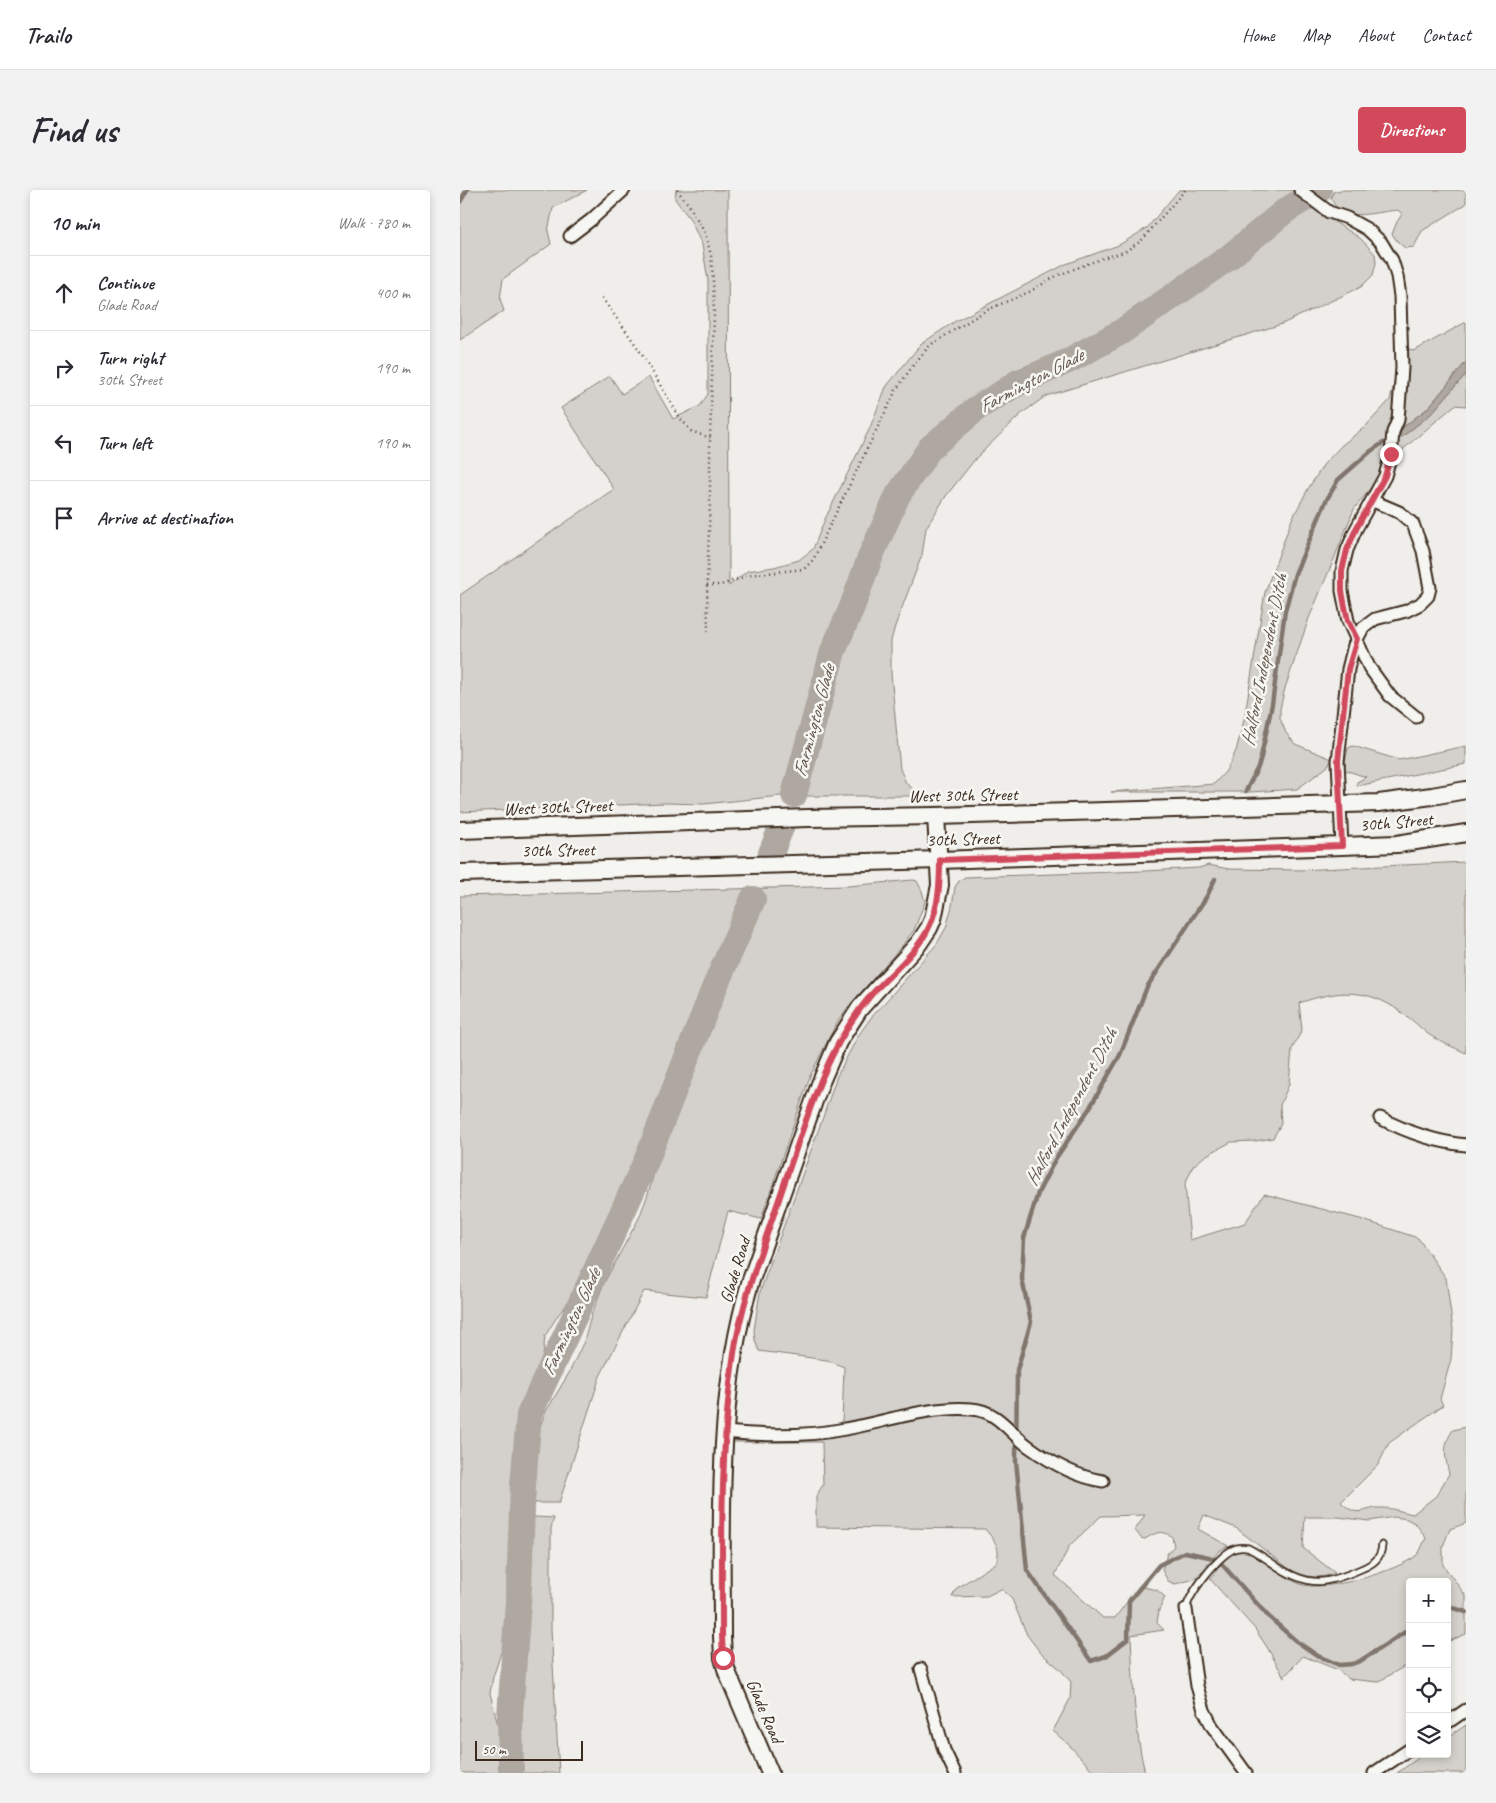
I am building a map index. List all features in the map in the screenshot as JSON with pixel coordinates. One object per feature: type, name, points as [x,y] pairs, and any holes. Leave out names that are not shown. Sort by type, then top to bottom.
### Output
[{"type":"main road","name":"West 30th Street","points":[[460,830],[808,818],[1379,803],[1466,790]]},
{"type":"main road","name":"Glade Road","points":[[770,1773],[734,1690],[723,1658],[722,1507],[724,1432],[734,1353],[744,1304],[820,1084],[838,1042],[850,1022],[872,994],[919,943],[929,928],[938,895],[940,860],[936,816]]},
{"type":"main road","name":"30th Street","points":[[460,872],[940,860],[1397,844],[1466,834]]},
{"type":"street","points":[[570,236],[624,190]]},
{"type":"street","points":[[1300,190],[1329,212],[1367,229],[1381,242],[1392,260],[1397,276],[1400,296],[1402,368],[1398,420],[1393,432],[1391,454],[1385,476],[1356,529],[1347,550],[1342,571],[1342,591],[1348,621],[1369,667],[1390,696],[1416,717]]},
{"type":"street","points":[[1342,846],[1338,761],[1348,669],[1357,639],[1363,628],[1375,619],[1406,611],[1420,604],[1428,596],[1430,588],[1423,551],[1418,533],[1413,524],[1400,512],[1372,501]]},
{"type":"street","points":[[1380,1118],[1416,1134],[1466,1145]]},
{"type":"street","points":[[724,1432],[754,1435],[806,1436],[844,1430],[927,1412],[956,1408],[973,1409],[993,1415],[1026,1444],[1046,1458],[1074,1473],[1103,1481]]},
{"type":"street","points":[[1186,1609],[1197,1686],[1202,1704],[1212,1726],[1246,1773]]},
{"type":"street","points":[[920,1669],[944,1750],[955,1773]]},
{"type":"street","points":[[1451,1720],[1466,1710]]},
{"type":"street","points":[[1374,1773],[1406,1752]]},
{"type":"lane","points":[[1186,1609],[1188,1601],[1202,1582],[1220,1560],[1233,1549],[1248,1548],[1298,1578],[1314,1583],[1331,1581],[1370,1565],[1377,1560],[1382,1545]]},
{"type":"path","points":[[677,190],[705,233],[712,255],[714,315],[707,585],[708,632]]},
{"type":"path","points":[[707,585],[721,585],[749,575],[804,569],[813,560],[896,390],[930,345],[986,311],[1029,292],[1056,276],[1102,258],[1124,252],[1141,241],[1185,190]]},
{"type":"path","points":[[602,298],[638,348],[680,418],[691,431],[710,438]]},
{"type":"shaded area","points":[[460,190],[587,190],[553,208],[548,231],[551,244],[503,279],[500,299],[504,311],[460,340]]},
{"type":"shaded area","points":[[676,190],[728,190],[729,586],[747,571],[774,567],[799,560],[813,549],[825,519],[869,430],[886,387],[921,344],[954,322],[1066,264],[1119,245],[1147,228],[1179,190],[1300,190],[1250,229],[1226,251],[1187,276],[1138,315],[1110,332],[1011,372],[977,396],[936,430],[894,483],[863,546],[823,665],[813,708],[791,779],[790,795],[704,804],[665,803],[460,812],[460,595],[614,489],[561,408],[610,376],[622,394],[649,377],[673,419],[700,406],[708,394],[708,281],[702,245],[690,219],[675,199]]},
{"type":"shaded area","points":[[1341,190],[1466,190],[1466,204],[1422,231],[1414,247],[1405,248],[1392,234],[1402,214],[1398,210],[1362,215],[1343,213],[1337,209],[1331,198],[1333,192]]},
{"type":"shaded area","points":[[1311,207],[1360,238],[1375,254],[1376,263],[1373,275],[1361,287],[1282,324],[1046,396],[1021,414],[976,458],[946,496],[926,528],[922,555],[891,641],[891,674],[900,769],[906,783],[921,796],[800,796],[819,733],[837,656],[876,568],[891,527],[926,461],[955,433],[1012,392],[1055,376],[1117,344],[1145,323],[1192,294],[1258,243]]},
{"type":"shaded area","points":[[1466,322],[1466,362],[1428,408],[1398,431],[1403,416],[1407,348],[1414,351]]},
{"type":"shaded area","points":[[1466,362],[1466,374],[1431,414],[1397,439],[1398,431],[1428,408]]},
{"type":"shaded area","points":[[1466,374],[1466,406],[1455,405],[1401,451],[1397,439],[1431,414]]},
{"type":"shaded area","points":[[1396,377],[1396,408],[1385,457],[1377,480],[1354,509],[1309,618],[1285,688],[1280,709],[1280,718],[1286,733],[1295,744],[1332,759],[1327,767],[1297,789],[1250,792],[1111,792],[1214,784],[1226,771],[1236,751],[1244,720],[1265,592],[1292,519],[1324,464],[1342,445],[1365,427],[1390,400]]},
{"type":"shaded area","points":[[1353,746],[1399,760],[1466,746],[1466,764],[1357,786],[1357,782],[1366,777],[1345,770],[1348,748]]},
{"type":"shaded area","points":[[1466,862],[1466,1053],[1432,1037],[1405,1014],[1376,998],[1351,993],[1326,995],[1299,1003],[1302,1030],[1292,1049],[1289,1084],[1280,1105],[1281,1124],[1273,1138],[1231,1142],[1205,1156],[1193,1166],[1185,1184],[1190,1240],[1245,1223],[1264,1194],[1360,1219],[1418,1238],[1446,1278],[1453,1330],[1451,1359],[1440,1399],[1443,1405],[1389,1443],[1378,1465],[1341,1502],[1357,1512],[1382,1508],[1413,1514],[1436,1496],[1449,1474],[1446,1456],[1447,1441],[1453,1430],[1466,1427],[1466,1523],[1450,1529],[1443,1546],[1443,1565],[1466,1596],[1466,1634],[1451,1640],[1451,1578],[1406,1578],[1406,1665],[1378,1682],[1349,1679],[1338,1670],[1303,1656],[1284,1677],[1255,1629],[1210,1579],[1224,1561],[1236,1551],[1246,1551],[1300,1584],[1326,1586],[1343,1583],[1394,1568],[1417,1555],[1426,1538],[1416,1524],[1407,1519],[1394,1517],[1369,1521],[1338,1517],[1305,1517],[1303,1548],[1335,1573],[1317,1577],[1299,1574],[1288,1568],[1236,1528],[1204,1515],[1198,1529],[1228,1546],[1219,1551],[1195,1579],[1175,1584],[1168,1581],[1162,1570],[1167,1554],[1174,1546],[1172,1537],[1162,1533],[1145,1539],[1141,1538],[1135,1530],[1145,1515],[1101,1516],[1070,1545],[1055,1575],[1103,1618],[1115,1618],[1139,1586],[1157,1590],[1165,1597],[1159,1610],[1157,1623],[1164,1630],[1131,1635],[1136,1722],[1145,1773],[1095,1773],[1053,1731],[1070,1699],[1071,1682],[1060,1669],[1040,1652],[1027,1635],[1011,1597],[1001,1589],[987,1596],[952,1597],[957,1588],[996,1563],[998,1549],[985,1529],[816,1527],[816,1496],[823,1485],[822,1442],[732,1442],[734,1428],[808,1430],[842,1425],[844,1367],[827,1360],[759,1351],[754,1330],[760,1292],[837,1076],[858,1036],[870,1019],[936,945],[946,928],[955,887],[959,881],[965,877],[1145,871],[1199,868],[1208,865],[1229,869],[1299,870]]},
{"type":"shaded area","points":[[917,881],[925,902],[914,930],[847,1008],[835,1026],[810,1076],[761,1219],[728,1211],[706,1297],[644,1291],[600,1376],[559,1503],[529,1503],[529,1481],[533,1445],[545,1413],[569,1373],[584,1341],[592,1313],[604,1283],[639,1218],[648,1194],[670,1117],[686,1074],[751,918],[754,908],[752,899],[745,904],[735,922],[693,1019],[626,1195],[581,1287],[558,1315],[545,1336],[542,1366],[522,1419],[523,1436],[517,1485],[514,1582],[503,1647],[490,1693],[505,1745],[507,1773],[460,1773],[460,896],[848,886]]},
{"type":"shaded area","points":[[529,1518],[554,1518],[551,1528],[551,1629],[559,1773],[517,1773],[518,1713],[525,1664]]},
{"type":"shaded area","points":[[1466,1725],[1466,1773],[1397,1773],[1418,1758],[1451,1758],[1451,1735]]},
{"type":"waterway","name":"Halford Independent Ditch","points":[[460,202],[467,190]]},
{"type":"waterway","name":"Farmington Glade","points":[[794,795],[833,651],[871,555],[898,495],[930,448],[977,408],[1015,385],[1070,360],[1121,332],[1228,258],[1285,211],[1319,190]]},
{"type":"waterway","name":"Halford Independent Ditch","points":[[1246,791],[1261,757],[1272,704],[1285,611],[1295,574],[1326,501],[1338,480],[1383,443]]},
{"type":"waterway","name":"Farmington Glade","points":[[771,853],[781,828]]},
{"type":"waterway","name":"Halford Independent Ditch","points":[[1215,879],[1207,896],[1147,987],[1120,1055],[1089,1109],[1056,1158],[1038,1193],[1024,1238],[1022,1279],[1031,1322],[1017,1370],[1016,1461],[1027,1570],[1091,1661],[1106,1656],[1128,1639],[1129,1601],[1159,1565],[1185,1552],[1219,1561],[1268,1616],[1296,1641],[1318,1656],[1339,1665],[1360,1661],[1406,1632]]},
{"type":"waterway","name":"Farmington Glade","points":[[511,1773],[510,1715],[519,1588],[523,1484],[529,1415],[647,1159],[713,991],[753,899]]},
{"type":"waterway","name":"Halford Independent Ditch","points":[[1451,1607],[1466,1612]]},
{"type":"route","points":[[723,1658],[722,1488],[724,1432],[739,1327],[750,1283],[798,1144],[831,1056],[844,1031],[860,1008],[919,943],[929,928],[933,919],[940,885],[940,860],[1342,846],[1338,761],[1348,669],[1357,639],[1348,621],[1342,591],[1342,571],[1347,550],[1356,529],[1385,476],[1391,454]]}]
